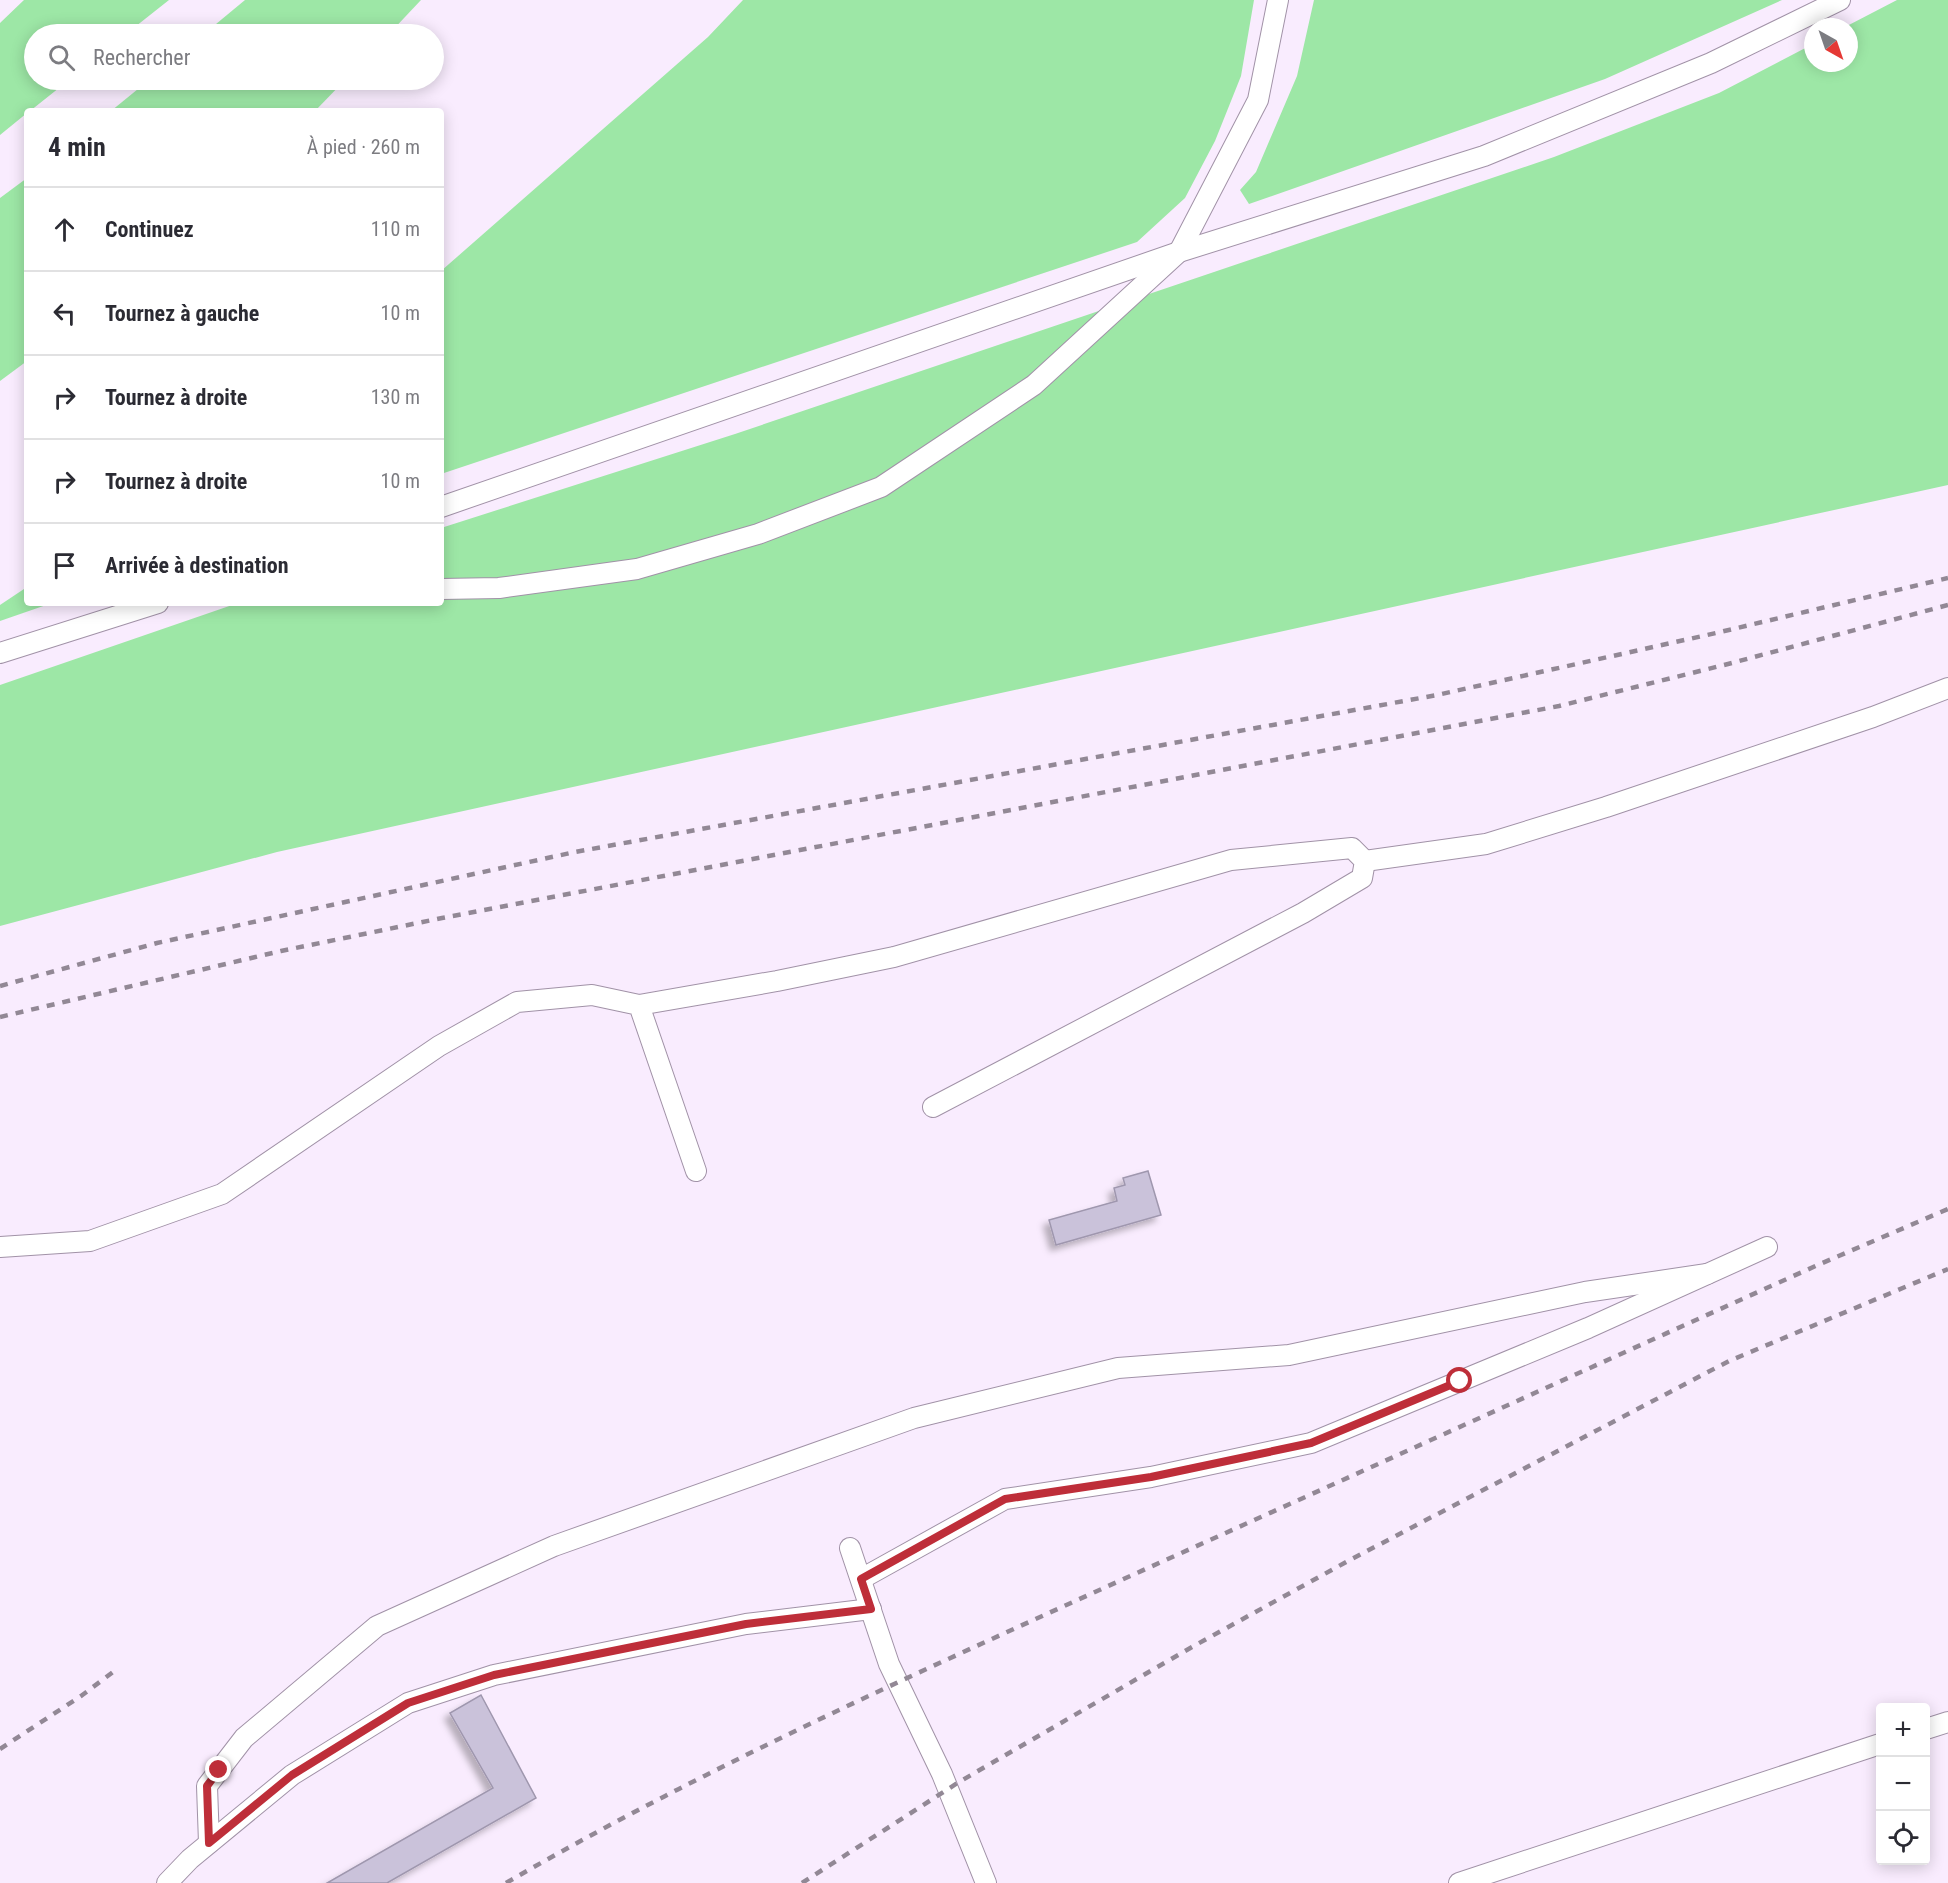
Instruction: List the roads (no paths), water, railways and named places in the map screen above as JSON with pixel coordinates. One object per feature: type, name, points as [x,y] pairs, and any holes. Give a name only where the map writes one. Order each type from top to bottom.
[{"type":"lane","points":[[444,589],[499,588],[637,569],[758,534],[881,487],[1034,385],[1179,252],[1258,100],[1278,0]]},
{"type":"lane","points":[[444,506],[1179,252],[1484,156],[1711,63],[1840,0]]},
{"type":"lane","points":[[0,653],[149,606]]},
{"type":"lane","points":[[1365,861],[1486,844],[1606,807],[1874,717],[1948,688]]},
{"type":"lane","points":[[0,1246],[90,1241],[222,1194],[439,1046],[517,1002],[592,995],[639,1005],[777,981],[894,957],[1231,860],[1352,848],[1365,861]]},
{"type":"lane","points":[[933,1107],[1337,893],[1362,878],[1365,861]]},
{"type":"lane","points":[[639,1005],[696,1171]]},
{"type":"lane","points":[[861,1579],[1005,1499],[1151,1477],[1311,1443],[1588,1328],[1767,1247]]},
{"type":"lane","points":[[209,1843],[207,1786],[244,1738],[377,1626],[554,1546],[914,1418],[1118,1368],[1289,1355],[1585,1292],[1707,1274]]},
{"type":"lane","points":[[850,1548],[889,1664],[942,1774],[986,1883]]},
{"type":"lane","points":[[167,1883],[190,1859],[292,1775],[408,1703],[494,1675],[746,1624],[871,1609]]},
{"type":"lane","points":[[1930,1728],[1948,1722]]},
{"type":"lane","points":[[1459,1883],[1876,1746]]},
{"type":"railway","points":[[0,986],[157,943],[575,852],[1437,695],[1716,633],[1948,578]]},
{"type":"railway","points":[[0,1017],[281,951],[442,918],[1559,706],[1728,664],[1948,605]]},
{"type":"railway","points":[[506,1883],[658,1800],[891,1685],[1820,1264],[1948,1209]]},
{"type":"railway","points":[[802,1883],[959,1782],[1192,1647],[1348,1561],[1729,1361],[1948,1269]]},
{"type":"railway","points":[[0,1749],[81,1696],[117,1669]]}]
